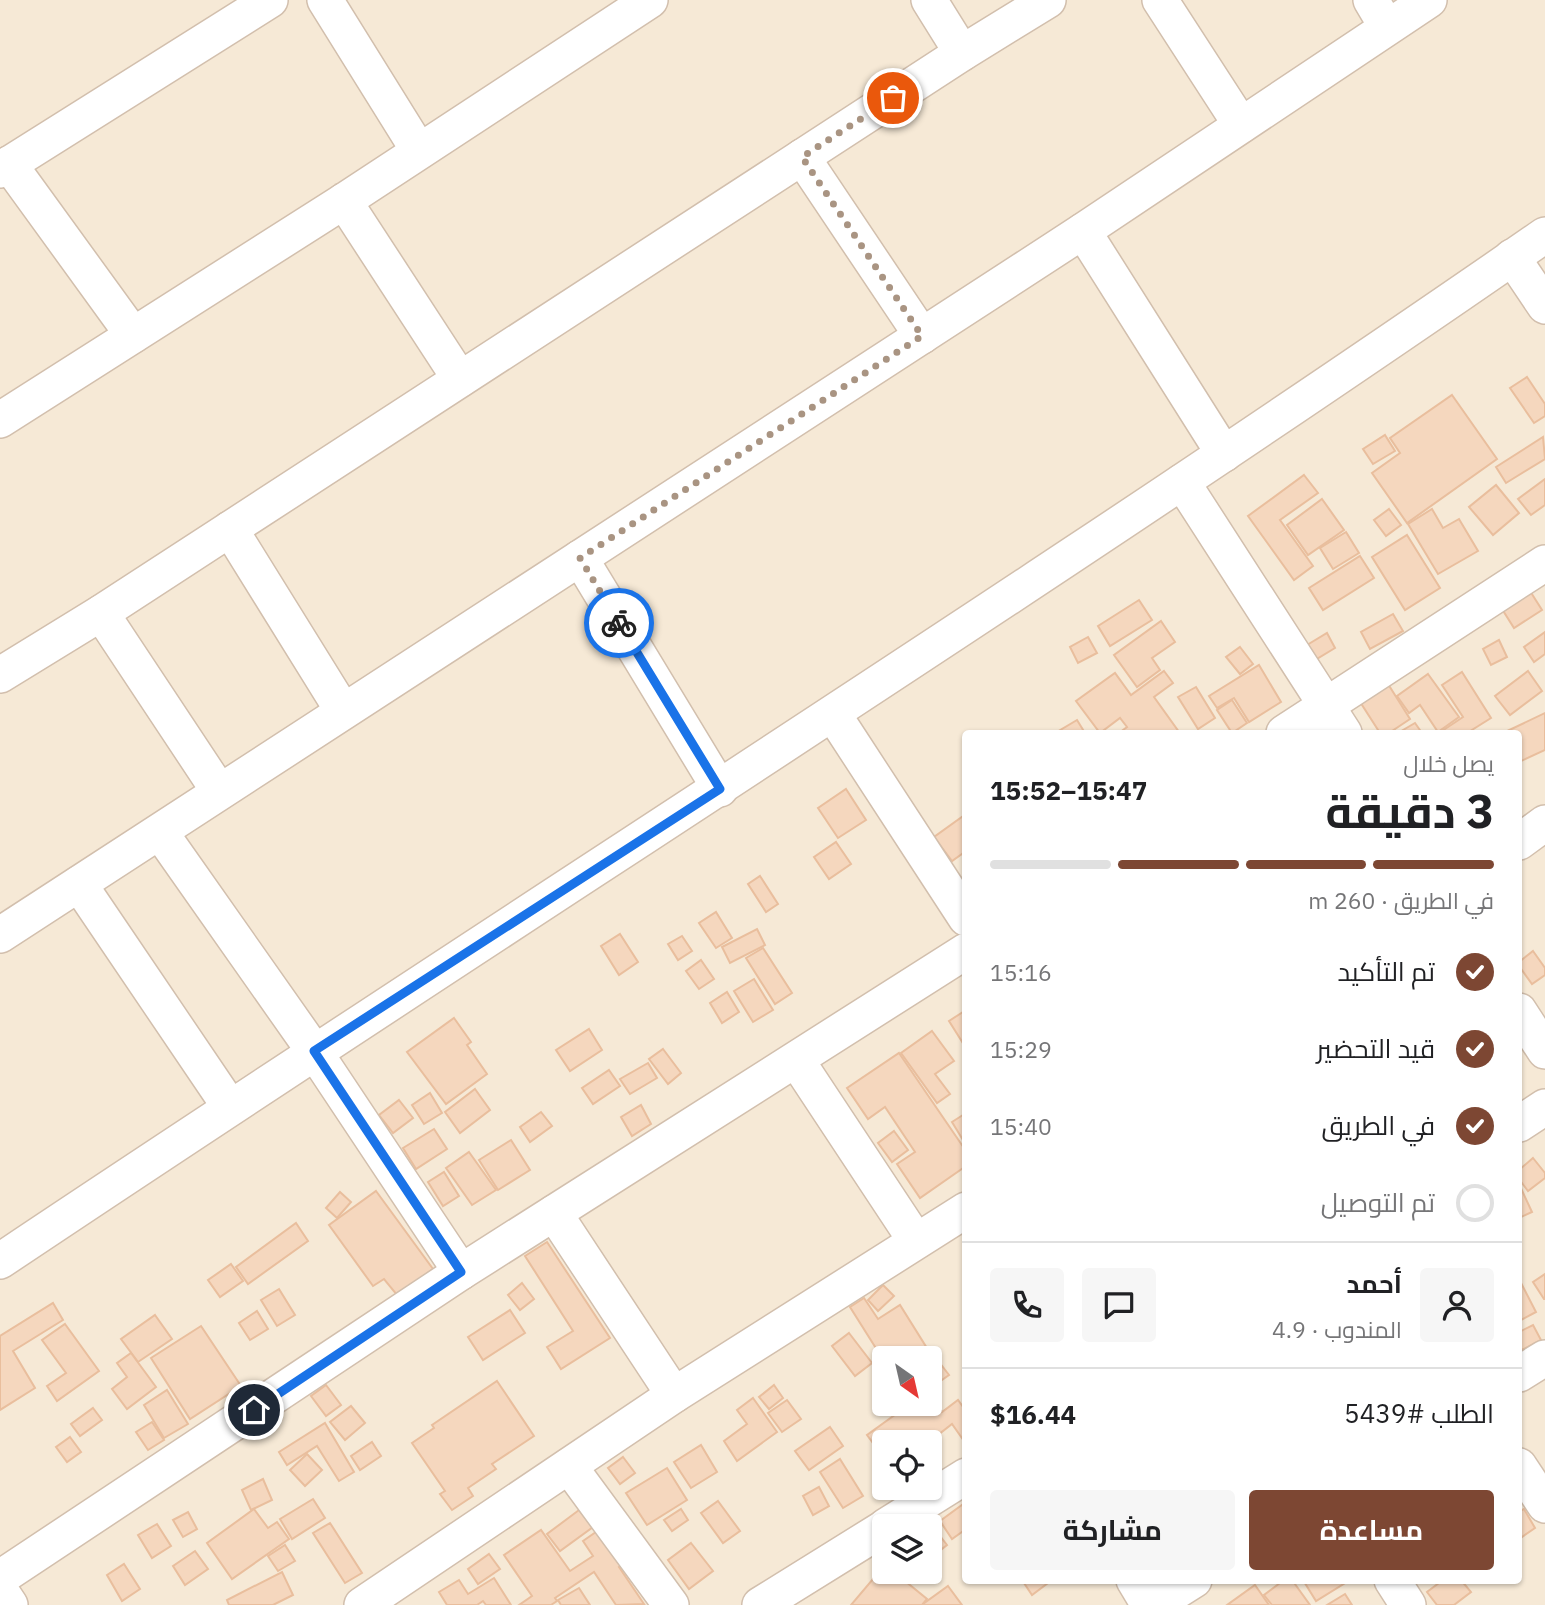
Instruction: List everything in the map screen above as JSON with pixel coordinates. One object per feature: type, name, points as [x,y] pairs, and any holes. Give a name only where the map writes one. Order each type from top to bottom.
[{"type":"street","points":[[133,335],[4,167],[222,13],[270,0]]},
{"type":"street","points":[[326,0],[419,150]]},
{"type":"street","points":[[0,420],[344,201],[650,0]]},
{"type":"street","points":[[929,0],[962,53]]},
{"type":"street","points":[[0,676],[1048,0]]},
{"type":"street","points":[[1160,0],[1241,125]]},
{"type":"street","points":[[0,934],[1083,231],[1241,125],[1379,14],[1429,0]]},
{"type":"street","points":[[802,157],[922,336]]},
{"type":"street","points":[[344,201],[460,379]]},
{"type":"street","points":[[1083,231],[1224,454]]},
{"type":"street","points":[[0,1261],[314,1051],[834,714],[1224,454],[1545,235]]},
{"type":"street","points":[[1512,257],[1545,306]]},
{"type":"street","points":[[1182,482],[1342,730]]},
{"type":"street","points":[[230,528],[343,711]]},
{"type":"street","points":[[580,558],[720,789]]},
{"type":"street","points":[[1287,730],[1545,563]]},
{"type":"street","points":[[101,613],[219,791]]},
{"type":"street","points":[[834,714],[962,912]]},
{"type":"street","points":[[1522,840],[1545,823]]},
{"type":"street","points":[[160,832],[314,1051],[461,1272]]},
{"type":"street","points":[[79,884],[230,1107]]},
{"type":"street","points":[[0,1578],[461,1272],[962,954]]},
{"type":"street","points":[[1522,1016],[1545,1051]]},
{"type":"street","points":[[797,1060],[916,1241]]},
{"type":"street","points":[[1522,1122],[1545,1107]]},
{"type":"street","points":[[362,1605],[674,1395],[962,1212]]},
{"type":"street","points":[[554,1213],[674,1395]]},
{"type":"street","points":[[1522,1372],[1545,1358]]},
{"type":"street","points":[[569,1466],[671,1605]]},
{"type":"street","points":[[1522,1470],[1545,1505]]},
{"type":"street","points":[[906,1514],[962,1479]]},
{"type":"street","points":[[760,1605],[800,1595],[872,1537]]},
{"type":"street","points":[[1136,1584],[1149,1605]]},
{"type":"street","points":[[1154,1605],[1188,1584]]},
{"type":"street","points":[[1395,1584],[1408,1605]]},
{"type":"street","points":[[0,1590],[10,1605]]},
{"type":"shaded area","points":[[0,0],[1545,0],[1545,1605],[0,1605]]},
{"type":"building","points":[[1527,377],[1545,404],[1545,416],[1534,423],[1510,388]]},
{"type":"building","points":[[1452,395],[1497,459],[1407,523],[1372,473],[1400,453],[1390,438]]},
{"type":"building","points":[[1385,435],[1395,451],[1373,464],[1363,449]]},
{"type":"building","points":[[1543,437],[1545,459],[1506,483],[1496,467]]},
{"type":"building","points":[[1304,475],[1318,493],[1280,520],[1313,566],[1294,580],[1248,516]]},
{"type":"building","points":[[1545,479],[1545,505],[1531,515],[1518,499]]},
{"type":"building","points":[[1496,485],[1519,513],[1493,535],[1469,507]]},
{"type":"building","points":[[1322,499],[1344,530],[1308,555],[1287,525]]},
{"type":"building","points":[[1389,509],[1401,525],[1386,536],[1374,520]]},
{"type":"building","points":[[1432,509],[1443,528],[1459,519],[1478,551],[1438,574],[1408,524]]},
{"type":"building","points":[[1346,532],[1359,553],[1333,569],[1320,548]]},
{"type":"building","points":[[1407,535],[1440,588],[1405,610],[1372,557]]},
{"type":"building","points":[[1360,556],[1374,578],[1323,610],[1309,588]]},
{"type":"building","points":[[1530,591],[1542,610],[1514,628],[1502,609]]},
{"type":"building","points":[[1139,600],[1152,620],[1110,646],[1098,626]]},
{"type":"building","points":[[1393,614],[1403,631],[1370,649],[1361,632]]},
{"type":"building","points":[[1161,621],[1175,642],[1152,658],[1160,670],[1137,687],[1114,655]]},
{"type":"building","points":[[1545,632],[1545,654],[1534,662],[1524,647]]},
{"type":"building","points":[[1327,633],[1335,648],[1315,660],[1307,645]]},
{"type":"building","points":[[1088,637],[1097,653],[1078,663],[1070,647]]},
{"type":"building","points":[[1499,640],[1507,657],[1491,665],[1483,649]]},
{"type":"building","points":[[1240,647],[1253,664],[1240,674],[1226,657]]},
{"type":"building","points":[[1259,665],[1281,702],[1249,722],[1234,698],[1217,708],[1209,696]]},
{"type":"building","points":[[1164,671],[1173,683],[1154,697],[1178,730],[1123,730],[1127,727],[1120,718],[1104,730],[1098,730],[1076,701],[1115,673],[1131,695]]},
{"type":"building","points":[[1528,671],[1542,691],[1510,715],[1495,696]]},
{"type":"building","points":[[1462,672],[1491,718],[1472,730],[1444,730],[1463,717],[1442,685]]},
{"type":"building","points":[[1428,674],[1459,717],[1437,730],[1420,705],[1409,713],[1397,696]]},
{"type":"building","points":[[1383,676],[1410,719],[1394,730],[1378,730],[1355,694]]},
{"type":"building","points":[[1196,687],[1215,718],[1198,729],[1178,697]]},
{"type":"building","points":[[1232,700],[1247,723],[1236,730],[1230,730],[1217,710]]},
{"type":"building","points":[[1545,713],[1545,750],[1522,761],[1522,730],[1509,730]]},
{"type":"building","points":[[1077,720],[1083,730],[1060,730]]},
{"type":"building","points":[[1415,723],[1420,730],[1403,730]]},
{"type":"building","points":[[846,789],[866,820],[838,838],[818,808]]},
{"type":"building","points":[[962,817],[962,854],[952,861],[934,837]]},
{"type":"building","points":[[836,842],[851,864],[829,879],[814,857]]},
{"type":"building","points":[[760,876],[778,904],[766,912],[748,884]]},
{"type":"building","points":[[716,912],[732,938],[716,948],[699,923]]},
{"type":"building","points":[[757,929],[765,945],[730,963],[722,947]]},
{"type":"building","points":[[620,934],[638,962],[619,975],[601,946]]},
{"type":"building","points":[[682,936],[692,951],[678,960],[668,944]]},
{"type":"building","points":[[763,948],[792,993],[775,1004],[746,958]]},
{"type":"building","points":[[1533,951],[1545,968],[1545,975],[1532,984],[1522,970],[1522,960]]},
{"type":"building","points":[[701,960],[714,979],[699,989],[686,971]]},
{"type":"building","points":[[754,979],[773,1010],[753,1022],[734,991]]},
{"type":"building","points":[[727,992],[739,1012],[722,1023],[710,1003]]},
{"type":"building","points":[[962,1013],[962,1042],[949,1021]]},
{"type":"building","points":[[454,1018],[471,1042],[467,1045],[487,1074],[446,1104],[407,1052]]},
{"type":"building","points":[[589,1029],[602,1050],[570,1071],[556,1050]]},
{"type":"building","points":[[932,1031],[954,1061],[935,1074],[950,1094],[937,1103],[901,1053]]},
{"type":"building","points":[[663,1049],[681,1073],[668,1084],[649,1059]]},
{"type":"building","points":[[899,1053],[962,1145],[962,1169],[920,1198],[897,1164],[915,1152],[885,1107],[868,1119],[847,1088]]},
{"type":"building","points":[[648,1063],[657,1078],[630,1094],[620,1079]]},
{"type":"building","points":[[609,1070],[620,1086],[593,1104],[582,1088]]},
{"type":"building","points":[[475,1089],[490,1110],[460,1133],[445,1112]]},
{"type":"building","points":[[430,1093],[442,1113],[424,1124],[412,1105]]},
{"type":"building","points":[[399,1100],[413,1118],[393,1133],[379,1115]]},
{"type":"building","points":[[641,1105],[651,1124],[632,1136],[621,1117]]},
{"type":"building","points":[[541,1112],[552,1126],[530,1142],[520,1127]]},
{"type":"building","points":[[962,1116],[962,1138],[952,1122]]},
{"type":"building","points":[[434,1129],[447,1149],[416,1169],[403,1148]]},
{"type":"building","points":[[894,1131],[908,1150],[892,1162],[878,1143]]},
{"type":"building","points":[[511,1140],[530,1170],[498,1190],[479,1160]]},
{"type":"building","points":[[469,1152],[496,1190],[472,1205],[446,1168]]},
{"type":"building","points":[[1533,1158],[1545,1173],[1545,1178],[1528,1191],[1522,1183],[1522,1167]]},
{"type":"building","points":[[444,1172],[459,1196],[443,1206],[428,1182]]},
{"type":"building","points":[[1522,1190],[1532,1212],[1522,1217]]},
{"type":"building","points":[[376,1191],[433,1269],[397,1295],[384,1279],[373,1286],[329,1225]]},
{"type":"building","points":[[340,1192],[351,1202],[337,1218],[326,1208]]},
{"type":"building","points":[[296,1223],[308,1241],[248,1284],[236,1267]]},
{"type":"building","points":[[547,1242],[610,1338],[561,1369],[547,1347],[573,1331],[525,1256]]},
{"type":"building","points":[[231,1264],[243,1281],[220,1297],[208,1280]]},
{"type":"building","points":[[1545,1274],[1545,1299],[1544,1299],[1533,1282]]},
{"type":"building","points":[[522,1283],[534,1299],[520,1310],[508,1295]]},
{"type":"building","points":[[883,1285],[894,1296],[878,1311],[868,1300]]},
{"type":"building","points":[[1522,1285],[1536,1312],[1522,1319]]},
{"type":"building","points":[[279,1289],[295,1315],[277,1326],[261,1300]]},
{"type":"building","points":[[864,1298],[878,1319],[900,1305],[926,1346],[875,1346],[850,1307]]},
{"type":"building","points":[[53,1303],[63,1320],[13,1351],[35,1388],[0,1410],[0,1336]]},
{"type":"building","points":[[510,1310],[525,1333],[483,1360],[468,1337]]},
{"type":"building","points":[[257,1311],[268,1329],[250,1340],[239,1323]]},
{"type":"building","points":[[155,1315],[172,1339],[138,1362],[121,1339]]},
{"type":"building","points":[[65,1324],[99,1371],[57,1401],[47,1386],[66,1373],[42,1340]]},
{"type":"building","points":[[1533,1325],[1541,1340],[1522,1350],[1522,1330]]},
{"type":"building","points":[[201,1326],[241,1386],[190,1419],[151,1358]]},
{"type":"building","points":[[849,1333],[872,1363],[855,1376],[832,1346]]},
{"type":"building","points":[[131,1353],[156,1387],[127,1409],[112,1389],[127,1377],[117,1363]]},
{"type":"building","points":[[942,1366],[949,1375],[942,1380]]},
{"type":"building","points":[[497,1381],[534,1436],[492,1464],[496,1469],[468,1488],[473,1496],[452,1510],[440,1494],[445,1491],[412,1443],[434,1428],[432,1425]]},
{"type":"building","points":[[326,1385],[341,1405],[326,1416],[311,1396]]},
{"type":"building","points":[[774,1385],[783,1398],[769,1409],[759,1397]]},
{"type":"building","points":[[167,1390],[188,1424],[164,1438],[144,1405]]},
{"type":"building","points":[[753,1398],[777,1432],[737,1461],[724,1441],[747,1424],[737,1410]]},
{"type":"building","points":[[787,1400],[801,1419],[782,1432],[768,1413]]},
{"type":"building","points":[[958,1400],[962,1406],[962,1438],[952,1424],[942,1432],[874,1430],[893,1416],[942,1416],[942,1412]]},
{"type":"building","points":[[351,1406],[365,1423],[345,1440],[330,1422]]},
{"type":"building","points":[[93,1408],[102,1420],[80,1436],[71,1424]]},
{"type":"building","points":[[152,1422],[164,1440],[148,1450],[136,1432]]},
{"type":"building","points":[[325,1423],[354,1472],[339,1481],[317,1446],[287,1465],[279,1452]]},
{"type":"building","points":[[830,1427],[843,1446],[809,1470],[795,1451]]},
{"type":"building","points":[[70,1437],[81,1452],[67,1462],[56,1447]]},
{"type":"building","points":[[372,1442],[381,1456],[360,1470],[351,1456]]},
{"type":"building","points":[[701,1445],[717,1472],[691,1488],[674,1462]]},
{"type":"building","points":[[307,1454],[322,1470],[305,1486],[290,1470]]},
{"type":"building","points":[[623,1457],[635,1473],[620,1484],[608,1468]]},
{"type":"building","points":[[840,1459],[863,1496],[843,1508],[820,1472]]},
{"type":"building","points":[[667,1468],[687,1500],[647,1525],[626,1493]]},
{"type":"building","points":[[263,1479],[272,1500],[251,1510],[242,1490]]},
{"type":"building","points":[[819,1487],[829,1506],[813,1515],[803,1496]]},
{"type":"building","points":[[313,1499],[325,1518],[292,1539],[280,1519]]},
{"type":"building","points":[[718,1501],[740,1531],[723,1543],[701,1513]]},
{"type":"building","points":[[962,1505],[962,1532],[952,1539],[942,1520]]},
{"type":"building","points":[[254,1509],[268,1528],[277,1522],[289,1539],[232,1579],[207,1543]]},
{"type":"building","points":[[681,1509],[688,1520],[672,1531],[664,1520]]},
{"type":"building","points":[[1524,1509],[1535,1528],[1522,1537]]},
{"type":"building","points":[[579,1510],[593,1527],[560,1551],[547,1534]]},
{"type":"building","points":[[188,1512],[197,1529],[183,1537],[173,1520]]},
{"type":"building","points":[[330,1523],[362,1573],[345,1583],[313,1533]]},
{"type":"building","points":[[157,1524],[171,1546],[152,1558],[138,1535]]},
{"type":"building","points":[[606,1525],[630,1560],[619,1567],[644,1604],[616,1605],[594,1572],[555,1598],[557,1601],[551,1605],[519,1605],[532,1596],[504,1555],[541,1530],[570,1571],[593,1556],[583,1541]]},
{"type":"building","points":[[691,1543],[713,1571],[689,1589],[668,1560]]},
{"type":"building","points":[[285,1545],[295,1561],[278,1571],[268,1556]]},
{"type":"building","points":[[195,1551],[208,1569],[185,1585],[173,1566]]},
{"type":"building","points":[[489,1554],[500,1569],[478,1584],[468,1569]]},
{"type":"building","points":[[124,1564],[140,1589],[122,1601],[107,1575]]},
{"type":"building","points":[[282,1572],[293,1595],[273,1605],[229,1605],[227,1600]]},
{"type":"building","points":[[494,1578],[511,1605],[486,1605],[483,1601],[477,1605],[447,1605],[439,1592],[459,1580],[468,1594]]},
{"type":"building","points":[[872,1580],[872,1584],[909,1584],[927,1599],[922,1605],[851,1605]]},
{"type":"building","points":[[1025,1584],[1047,1584],[1032,1595]]},
{"type":"building","points":[[1279,1584],[1295,1584],[1310,1605],[1272,1605],[1264,1595]]},
{"type":"building","points":[[1305,1584],[1344,1584],[1316,1601]]},
{"type":"building","points":[[1438,1584],[1464,1584],[1471,1592],[1454,1605],[1437,1605],[1427,1592]]},
{"type":"building","points":[[1255,1585],[1269,1605],[1227,1605]]},
{"type":"building","points":[[948,1586],[962,1605],[923,1605],[923,1604]]},
{"type":"building","points":[[579,1588],[590,1605],[561,1605],[558,1600]]},
{"type":"building","points":[[1345,1594],[1352,1605],[1327,1605]]},
{"type":"way so far","points":[[619,623],[580,558],[922,336],[802,157],[893,98]]},
{"type":"route","points":[[254,1410],[461,1272],[314,1051],[720,789],[619,623]]}]
